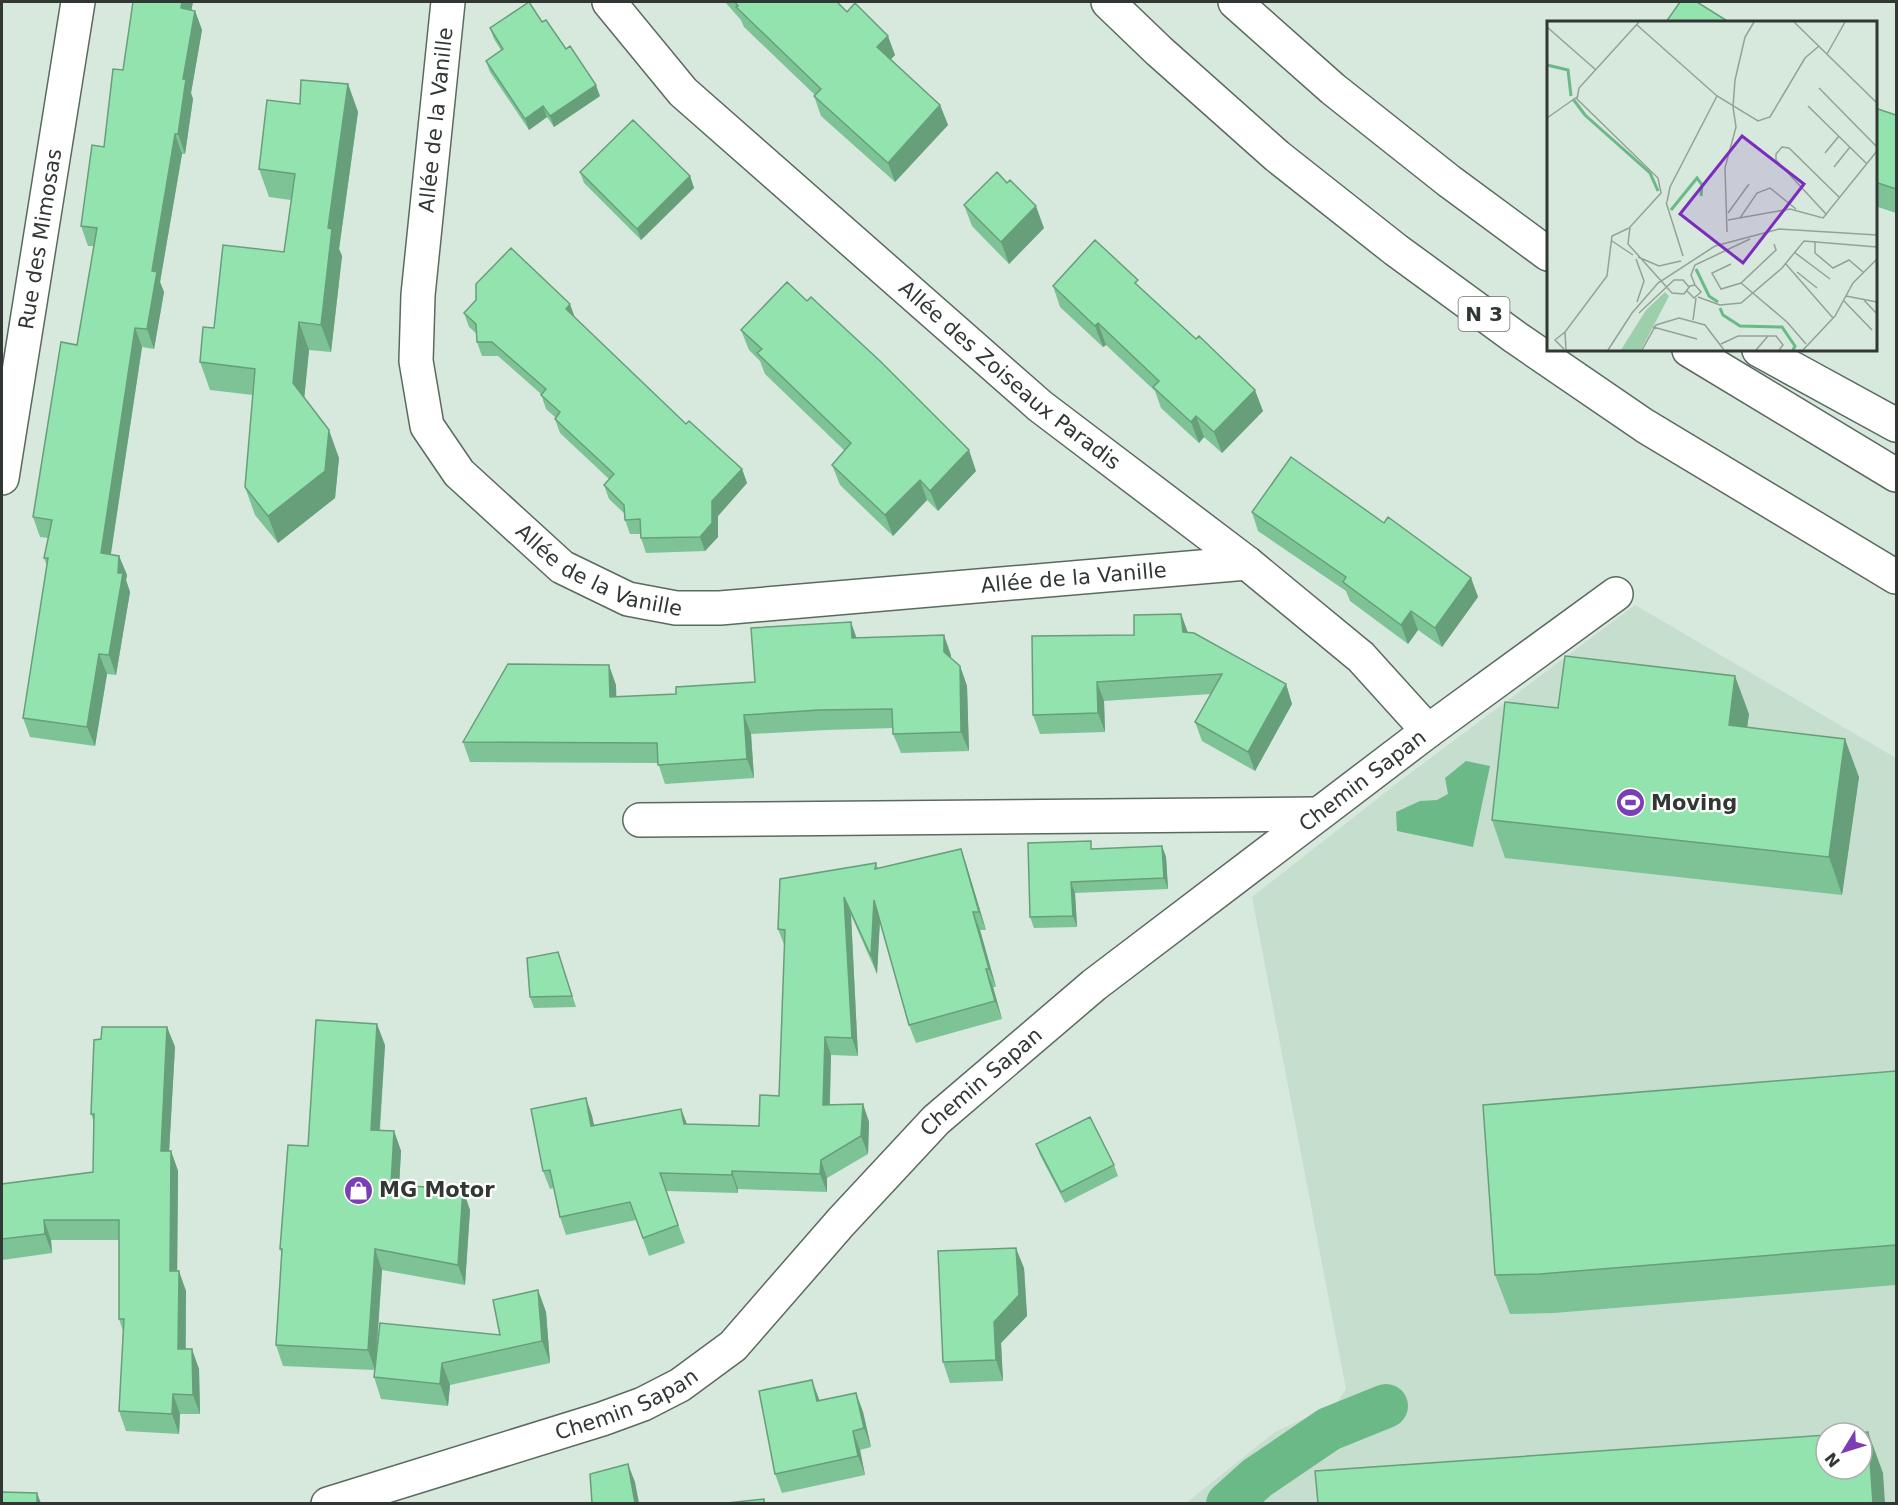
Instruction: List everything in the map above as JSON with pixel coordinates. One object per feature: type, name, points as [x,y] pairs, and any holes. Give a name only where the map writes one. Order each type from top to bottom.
[{"type":"main road","name":"Rue des Mimosas","points":[[2,478],[78,2]]},
{"type":"main road","name":"Allée de la Vanille","points":[[448,2],[418,295],[417,361],[427,426],[459,473],[562,567],[628,599],[676,608],[720,608],[1247,563]]},
{"type":"main road","name":"Allée des Zoiseaux Paradis","points":[[609,2],[683,92],[1040,406],[1247,563],[1361,657],[1428,731]]},
{"type":"main road","name":"N 3","points":[[1108,2],[1159,51],[1277,156],[1396,250],[1515,337],[1645,426],[1896,577]]},
{"type":"main road","points":[[1235,2],[1333,89],[1449,181],[1547,253]]},
{"type":"main road","points":[[1449,181],[1547,234]]},
{"type":"main road","points":[[1691,351],[1896,475]]},
{"type":"main road","points":[[1761,351],[1896,425]]},
{"type":"main road","name":"Chemin Sapan","points":[[328,1503],[602,1419],[642,1404],[680,1385],[733,1346],[841,1222],[936,1120],[1094,985],[1317,814],[1616,594]]},
{"type":"main road","points":[[640,820],[1317,814]]},
{"type":"shaded area","points":[[1635,605],[1896,758],[1896,1503],[1185,1504],[1275,1432],[1336,1404],[1346,1389],[1252,897],[1400,781]]},
{"type":"shaded area","points":[[1466,761],[1490,766],[1473,847],[1397,831],[1396,812],[1420,801],[1437,800],[1448,794],[1445,778]]},
{"type":"building","points":[[133,2],[182,2],[181,8],[195,11],[183,79],[186,79],[178,134],[175,134],[152,271],[157,272],[147,329],[135,328],[101,553],[119,556],[118,573],[123,573],[109,655],[99,654],[87,727],[23,718],[48,558],[44,558],[52,520],[33,517],[61,342],[77,345],[97,228],[81,226],[92,145],[104,147],[113,69],[123,70]]},
{"type":"building","points":[[529,2],[542,22],[546,20],[566,49],[570,46],[596,85],[550,116],[543,106],[525,119],[486,61],[503,49],[490,28]]},
{"type":"building","points":[[735,2],[837,2],[847,12],[855,3],[888,36],[877,47],[940,105],[888,163],[814,96],[821,89],[736,7],[738,6]]},
{"type":"building","points":[[1680,2],[1697,2],[1727,21],[1667,21]]},
{"type":"building","points":[[301,80],[348,84],[328,228],[332,229],[321,325],[299,322],[293,383],[329,430],[325,471],[268,516],[245,487],[255,369],[200,362],[203,327],[214,328],[223,245],[284,252],[295,174],[259,169],[267,100],[300,104]]},
{"type":"building","points":[[1877,109],[1896,115],[1896,189],[1877,183]]},
{"type":"building","points":[[633,120],[690,176],[637,229],[580,172]]},
{"type":"building","points":[[997,172],[1007,183],[1010,180],[1036,206],[1001,242],[964,205]]},
{"type":"building","points":[[1095,240],[1138,280],[1135,283],[1196,339],[1199,336],[1255,390],[1214,432],[1196,416],[1191,422],[1153,387],[1159,381],[1098,323],[1095,326],[1053,286]]},
{"type":"building","points":[[511,248],[570,304],[566,309],[686,424],[689,421],[742,469],[712,501],[712,523],[700,537],[641,538],[640,519],[625,520],[624,505],[604,485],[614,474],[555,419],[560,412],[541,395],[546,389],[492,342],[477,342],[476,324],[464,313],[476,300],[476,284]]},
{"type":"building","points":[[787,282],[807,301],[811,297],[880,361],[969,450],[930,491],[920,480],[885,515],[832,465],[851,443],[757,353],[762,349],[741,330]]},
{"type":"building","points":[[1291,457],[1384,523],[1388,517],[1471,578],[1435,628],[1411,611],[1401,625],[1343,582],[1346,577],[1252,512]]},
{"type":"building","points":[[1181,614],[1183,632],[1194,633],[1286,684],[1248,752],[1195,722],[1222,674],[1097,682],[1098,713],[1033,715],[1032,636],[1134,635],[1134,615]]},
{"type":"building","points":[[851,622],[852,638],[944,635],[944,652],[960,666],[961,732],[893,734],[892,709],[819,710],[744,715],[747,759],[658,765],[657,743],[463,742],[508,664],[609,665],[610,697],[676,694],[676,687],[755,682],[751,628]]},
{"type":"building","points":[[1565,656],[1735,676],[1729,725],[1845,739],[1829,857],[1492,820],[1505,702],[1558,708]]},
{"type":"building","points":[[1091,841],[1091,849],[1162,846],[1164,878],[1071,882],[1073,916],[1030,917],[1028,843]]},
{"type":"building","points":[[961,849],[979,912],[973,912],[989,969],[986,969],[995,1001],[909,1025],[874,900],[871,956],[844,897],[852,1038],[825,1037],[823,1105],[863,1104],[861,1136],[821,1160],[820,1174],[732,1171],[732,1175],[660,1173],[678,1225],[643,1238],[630,1202],[560,1217],[550,1170],[543,1171],[531,1109],[586,1098],[591,1126],[681,1109],[684,1124],[759,1126],[760,1095],[779,1096],[785,930],[778,929],[780,879],[876,863],[875,869]]},
{"type":"building","points":[[558,952],[572,996],[530,997],[527,958]]},
{"type":"building","points":[[316,1020],[377,1024],[371,1130],[394,1131],[391,1185],[463,1189],[458,1265],[375,1249],[368,1350],[276,1345],[288,1145],[308,1146]]},
{"type":"building","points":[[102,1027],[167,1027],[161,1151],[171,1151],[170,1271],[179,1271],[178,1349],[192,1349],[193,1395],[173,1394],[172,1414],[119,1411],[124,1319],[119,1319],[119,1220],[44,1220],[45,1234],[2,1239],[2,1184],[93,1172],[94,1114],[91,1114],[94,1040],[101,1039]]},
{"type":"building","points":[[1896,1071],[1896,1245],[1540,1274],[1495,1275],[1483,1105]]},
{"type":"building","points":[[1090,1117],[1114,1165],[1061,1192],[1036,1144]]},
{"type":"building","points":[[1016,1248],[1019,1295],[994,1322],[996,1360],[943,1362],[938,1251]]},
{"type":"building","points":[[538,1290],[542,1341],[442,1363],[440,1384],[374,1377],[380,1323],[500,1335],[493,1300]]},
{"type":"building","points":[[812,1380],[817,1401],[856,1393],[864,1428],[853,1431],[858,1456],[775,1474],[759,1391]]},
{"type":"building","points":[[1814,1436],[1814,1481],[1871,1481],[1873,1503],[1318,1503],[1315,1471]]},
{"type":"building","points":[[628,1464],[635,1503],[592,1503],[590,1474]]},
{"type":"building","points":[[2,1492],[37,1493],[37,1503],[2,1503]]},
{"type":"building","points":[[764,1499],[764,1503],[727,1503]]},
{"type":"waterway","points":[[1228,1504],[1257,1478],[1329,1429],[1386,1406]]},
{"type":"place","name":"Moving","points":[[1630,803]]},
{"type":"place","name":"MG Motor","points":[[358,1190]]}]
